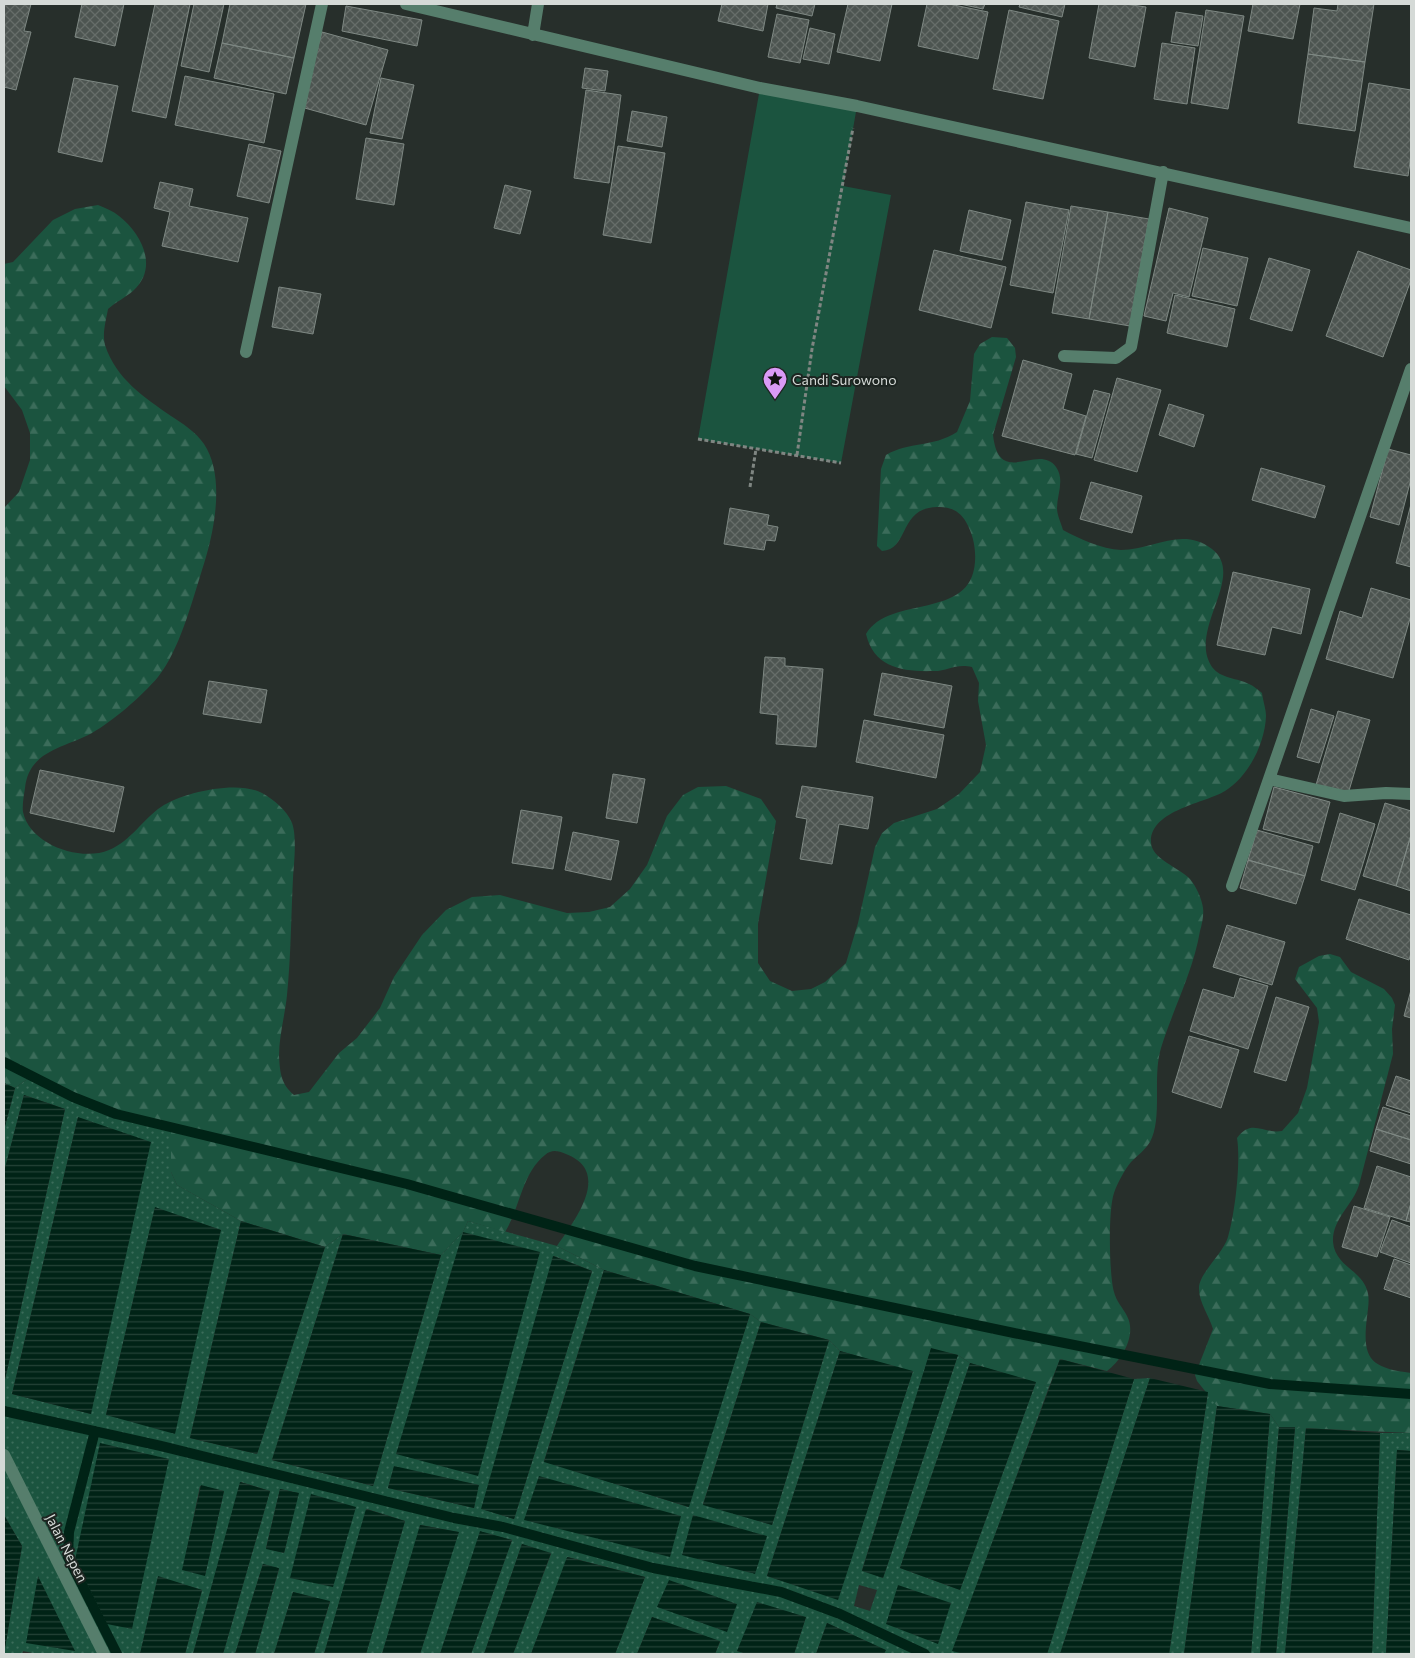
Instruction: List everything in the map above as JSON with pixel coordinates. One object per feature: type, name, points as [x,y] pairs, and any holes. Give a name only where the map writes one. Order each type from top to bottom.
[{"type":"street","points":[[246,352],[322,4]]},
{"type":"street","points":[[406,4],[760,88],[857,106],[1411,228]]},
{"type":"street","points":[[533,35],[538,4]]},
{"type":"street","points":[[1064,356],[1116,358],[1131,347],[1163,172]]},
{"type":"street","points":[[1232,886],[1411,370]]},
{"type":"street","points":[[1269,779],[1344,796],[1386,793],[1411,794]]},
{"type":"street","name":"Jalan Nepen","points":[[4,1454],[104,1654]]},
{"type":"path","points":[[797,455],[812,349],[857,106]]},
{"type":"path","points":[[698,439],[841,463]]},
{"type":"path","points":[[750,488],[756,449]]},
{"type":"green space","points":[[760,88],[857,106],[843,186],[891,195],[841,463],[698,439]]},
{"type":"green space","points":[[98,205],[119,216],[135,232],[144,252],[146,262],[141,282],[133,291],[108,309],[104,332],[105,345],[116,368],[132,386],[151,402],[189,428],[204,444],[211,457],[215,473],[216,506],[214,523],[189,611],[179,640],[166,666],[144,692],[109,722],[92,733],[50,752],[33,765],[25,788],[23,812],[35,834],[46,842],[71,852],[85,854],[98,853],[117,846],[161,807],[183,797],[211,789],[252,789],[266,795],[283,809],[290,818],[294,829],[295,850],[288,980],[279,1056],[282,1078],[286,1087],[294,1095],[309,1092],[339,1053],[357,1038],[380,1008],[394,977],[422,935],[446,910],[472,897],[500,895],[567,913],[589,912],[610,907],[630,889],[647,865],[667,816],[683,795],[698,787],[726,786],[761,799],[776,821],[758,924],[758,963],[770,981],[792,991],[811,989],[825,982],[846,963],[858,923],[875,847],[882,833],[894,823],[937,809],[959,794],[980,772],[986,745],[978,701],[979,683],[972,667],[961,666],[944,670],[923,671],[891,666],[876,654],[866,634],[877,622],[893,614],[945,600],[960,593],[970,580],[975,562],[972,536],[964,518],[950,508],[937,507],[925,509],[916,514],[910,521],[897,543],[891,549],[882,551],[877,546],[881,469],[886,455],[904,448],[939,440],[957,432],[970,401],[974,354],[980,344],[992,337],[1007,338],[1015,348],[1016,357],[993,435],[997,451],[1003,459],[1011,462],[1039,459],[1048,461],[1056,467],[1060,477],[1057,511],[1063,530],[1091,543],[1113,549],[1133,549],[1178,539],[1190,539],[1201,542],[1212,549],[1221,560],[1223,574],[1221,588],[1206,637],[1206,652],[1212,667],[1220,674],[1245,682],[1262,693],[1266,713],[1265,726],[1263,737],[1254,758],[1234,785],[1225,791],[1169,815],[1159,822],[1153,831],[1152,848],[1161,858],[1190,879],[1201,901],[1203,917],[1193,961],[1158,1060],[1157,1109],[1154,1132],[1148,1145],[1131,1162],[1124,1173],[1115,1189],[1112,1201],[1110,1242],[1112,1283],[1116,1298],[1130,1323],[1129,1339],[1123,1354],[1113,1366],[1107,1371],[1060,1359],[1049,1387],[970,1363],[958,1355],[931,1349],[923,1375],[840,1351],[829,1340],[761,1322],[750,1314],[604,1270],[557,1246],[580,1211],[586,1197],[588,1184],[587,1172],[580,1162],[558,1151],[545,1155],[531,1171],[505,1232],[468,1221],[463,1232],[441,1255],[343,1234],[325,1247],[241,1221],[177,1185],[171,1172],[171,1128],[116,1114],[30,1077],[15,1088],[4,1083],[4,508],[19,492],[30,460],[30,433],[22,410],[4,386],[4,264],[13,262],[53,220],[75,209]]},
{"type":"green space","points":[[1330,954],[1340,957],[1351,972],[1384,989],[1395,1005],[1392,1029],[1393,1054],[1359,1185],[1339,1219],[1333,1242],[1338,1257],[1364,1283],[1368,1293],[1366,1342],[1371,1358],[1377,1364],[1386,1368],[1411,1373],[1411,1433],[1279,1427],[1270,1414],[1217,1406],[1197,1381],[1195,1375],[1213,1329],[1201,1299],[1200,1283],[1206,1270],[1225,1244],[1231,1227],[1238,1173],[1237,1138],[1242,1132],[1253,1128],[1282,1131],[1298,1113],[1307,1088],[1319,1022],[1317,1008],[1295,979],[1299,967],[1319,956]]},
{"type":"green space","points":[[30,1077],[116,1114],[171,1128],[171,1172],[177,1185],[241,1221],[190,1438],[257,1454],[325,1247],[343,1234],[272,1460],[373,1486],[441,1255],[463,1232],[468,1221],[557,1246],[604,1270],[544,1461],[688,1507],[750,1314],[761,1322],[703,1504],[772,1525],[829,1340],[840,1351],[767,1576],[838,1599],[913,1371],[923,1375],[862,1570],[883,1578],[958,1355],[970,1363],[900,1568],[960,1590],[1036,1382],[1049,1387],[953,1650],[964,1654],[884,1654],[885,1650],[827,1623],[816,1654],[794,1654],[806,1617],[737,1651],[747,1654],[715,1654],[720,1642],[652,1617],[637,1654],[615,1654],[645,1577],[568,1557],[531,1654],[513,1654],[551,1554],[522,1544],[484,1654],[471,1654],[512,1540],[481,1532],[440,1654],[420,1654],[458,1532],[421,1525],[382,1654],[366,1654],[405,1521],[367,1509],[324,1654],[314,1654],[330,1602],[293,1592],[274,1654],[255,1654],[279,1569],[263,1564],[235,1654],[223,1654],[270,1491],[241,1482],[193,1654],[185,1654],[202,1590],[158,1577],[140,1654],[37,1654],[23,1651],[22,1654],[4,1654],[22,1546],[4,1515],[4,1384],[65,1109],[24,1095],[4,1172],[4,1130],[15,1088]],"holes":[[[78,1117],[91,1414],[12,1394]],[[155,1208],[221,1230],[106,1415]],[[554,1256],[592,1271],[514,1519],[482,1509]],[[394,1467],[478,1485],[474,1508],[388,1488]],[[200,1486],[224,1491],[205,1575],[183,1569]],[[280,1489],[298,1493],[284,1553],[266,1548]],[[859,1585],[877,1590],[870,1611],[854,1606]]]},
{"type":"green space","points":[[1150,1378],[1060,1654],[1047,1654],[1134,1379]]},
{"type":"green space","points":[[1208,1392],[1217,1406],[1184,1654],[1169,1654]]},
{"type":"green space","points":[[1270,1414],[1279,1427],[1260,1654],[1251,1654]]},
{"type":"green space","points":[[1295,1427],[1306,1428],[1285,1654],[1276,1654]]},
{"type":"green space","points":[[1380,1433],[1411,1433],[1411,1451],[1397,1450],[1386,1654],[1372,1654]]},
{"type":"shaded area","points":[[4,1083],[15,1088],[4,1130]]},
{"type":"shaded area","points":[[24,1095],[65,1109],[4,1384],[4,1172]]},
{"type":"shaded area","points":[[78,1117],[151,1142],[91,1414],[12,1394]]},
{"type":"shaded area","points":[[155,1207],[221,1230],[175,1434],[106,1415]]},
{"type":"shaded area","points":[[241,1221],[325,1247],[257,1454],[190,1438]]},
{"type":"shaded area","points":[[463,1232],[540,1252],[478,1476],[396,1454]]},
{"type":"shaded area","points":[[343,1234],[441,1255],[373,1486],[272,1460]]},
{"type":"shaded area","points":[[553,1256],[592,1271],[514,1519],[481,1509]]},
{"type":"shaded area","points":[[604,1270],[750,1314],[689,1507],[544,1462]]},
{"type":"shaded area","points":[[761,1322],[829,1340],[772,1525],[703,1505]]},
{"type":"shaded area","points":[[931,1348],[958,1355],[883,1578],[862,1571]]},
{"type":"shaded area","points":[[840,1351],[913,1371],[838,1600],[767,1576]]},
{"type":"shaded area","points":[[1060,1359],[1134,1379],[1047,1654],[964,1654],[952,1651]]},
{"type":"shaded area","points":[[970,1363],[1036,1382],[960,1590],[900,1568]]},
{"type":"shaded area","points":[[1150,1378],[1208,1392],[1169,1654],[1060,1654]]},
{"type":"shaded area","points":[[1217,1406],[1270,1414],[1251,1654],[1184,1654]]},
{"type":"shaded area","points":[[1279,1427],[1295,1427],[1276,1654],[1260,1654]]},
{"type":"shaded area","points":[[1306,1428],[1380,1433],[1372,1654],[1285,1654]]},
{"type":"shaded area","points":[[100,1443],[169,1459],[132,1629],[107,1624],[75,1560]]},
{"type":"shaded area","points":[[1397,1450],[1411,1451],[1411,1654],[1386,1654]]},
{"type":"shaded area","points":[[394,1466],[479,1485],[474,1508],[388,1488]]},
{"type":"shaded area","points":[[539,1476],[681,1516],[670,1557],[524,1520]]},
{"type":"shaded area","points":[[240,1482],[270,1491],[223,1654],[193,1654]]},
{"type":"shaded area","points":[[201,1485],[224,1491],[205,1576],[182,1570]]},
{"type":"shaded area","points":[[280,1489],[299,1493],[284,1553],[266,1549]]},
{"type":"shaded area","points":[[311,1494],[356,1507],[333,1587],[290,1578]]},
{"type":"shaded area","points":[[366,1509],[405,1521],[366,1654],[324,1654]]},
{"type":"shaded area","points":[[4,1515],[22,1546],[4,1654]]},
{"type":"shaded area","points":[[693,1515],[767,1536],[755,1574],[682,1555]]},
{"type":"shaded area","points":[[420,1525],[459,1532],[420,1654],[382,1654]]},
{"type":"shaded area","points":[[480,1531],[512,1540],[471,1654],[440,1654]]},
{"type":"shaded area","points":[[522,1544],[551,1553],[513,1654],[484,1654]]},
{"type":"shaded area","points":[[567,1557],[645,1577],[615,1654],[531,1654]]},
{"type":"shaded area","points":[[263,1564],[279,1568],[255,1654],[235,1654]]},
{"type":"shaded area","points":[[38,1576],[75,1651],[26,1643]]},
{"type":"shaded area","points":[[158,1576],[202,1590],[185,1654],[140,1654]]},
{"type":"shaded area","points":[[669,1580],[737,1604],[727,1632],[657,1607]]},
{"type":"shaded area","points":[[898,1585],[951,1603],[938,1644],[886,1624]]},
{"type":"shaded area","points":[[293,1592],[330,1601],[314,1654],[274,1654]]},
{"type":"shaded area","points":[[757,1602],[806,1617],[794,1654],[747,1654],[737,1651]]},
{"type":"shaded area","points":[[652,1617],[720,1641],[715,1654],[637,1654]]},
{"type":"shaded area","points":[[827,1623],[886,1650],[884,1654],[816,1654]]},
{"type":"building","points":[[4,4],[31,4],[24,31],[31,32],[16,90],[4,87]]},
{"type":"building","points":[[82,4],[124,4],[115,46],[75,37]]},
{"type":"building","points":[[155,4],[190,4],[166,118],[132,111]]},
{"type":"building","points":[[194,4],[224,4],[209,72],[181,66]]},
{"type":"building","points":[[230,4],[306,4],[294,58],[222,43]]},
{"type":"building","points":[[722,4],[768,4],[763,31],[718,21]]},
{"type":"building","points":[[777,4],[815,4],[812,16],[776,8]]},
{"type":"building","points":[[848,4],[892,4],[880,61],[837,52]]},
{"type":"building","points":[[927,4],[949,4],[988,12],[978,59],[918,46]]},
{"type":"building","points":[[960,4],[985,4],[983,9]]},
{"type":"building","points":[[1020,4],[1065,4],[1062,17],[1019,7]]},
{"type":"building","points":[[1099,4],[1125,4],[1146,7],[1135,67],[1089,58]]},
{"type":"building","points":[[1253,4],[1300,4],[1293,39],[1248,31]]},
{"type":"building","points":[[1338,4],[1374,4],[1365,62],[1308,54],[1314,8],[1337,11]]},
{"type":"building","points":[[346,6],[422,20],[417,46],[342,31]]},
{"type":"building","points":[[1009,10],[1059,21],[1043,99],[993,89]]},
{"type":"building","points":[[1206,10],[1244,16],[1228,109],[1191,103]]},
{"type":"building","points":[[1176,12],[1203,16],[1198,46],[1171,42]]},
{"type":"building","points":[[777,14],[809,20],[800,63],[768,57]]},
{"type":"building","points":[[810,28],[835,34],[829,64],[803,59]]},
{"type":"building","points":[[322,32],[388,50],[366,125],[301,107]]},
{"type":"building","points":[[222,43],[294,58],[286,94],[214,78]]},
{"type":"building","points":[[1162,43],[1195,48],[1187,104],[1154,99]]},
{"type":"building","points":[[1308,54],[1365,62],[1355,131],[1298,123]]},
{"type":"building","points":[[585,68],[608,71],[605,91],[582,88]]},
{"type":"building","points":[[185,76],[274,94],[264,143],[175,125]]},
{"type":"building","points":[[74,78],[118,86],[102,162],[58,152]]},
{"type":"building","points":[[381,78],[414,85],[402,139],[370,133]]},
{"type":"building","points":[[1369,83],[1411,90],[1411,155],[1408,176],[1354,167]]},
{"type":"building","points":[[586,90],[621,95],[609,183],[574,178]]},
{"type":"building","points":[[632,111],[667,117],[662,147],[627,141]]},
{"type":"building","points":[[366,138],[404,144],[394,205],[356,199]]},
{"type":"building","points":[[249,144],[281,151],[269,203],[237,196]]},
{"type":"building","points":[[618,146],[665,153],[651,243],[603,235]]},
{"type":"building","points":[[160,182],[193,189],[189,206],[248,218],[238,262],[162,246],[170,212],[154,208]]},
{"type":"building","points":[[505,185],[531,191],[520,234],[494,228]]},
{"type":"building","points":[[1026,202],[1069,210],[1053,293],[1010,285]]},
{"type":"building","points":[[1071,206],[1108,212],[1089,319],[1052,313]]},
{"type":"building","points":[[1169,208],[1208,218],[1189,297],[1173,293],[1166,321],[1144,316]]},
{"type":"building","points":[[969,210],[1011,220],[1002,260],[960,251]]},
{"type":"building","points":[[1108,212],[1149,219],[1130,326],[1089,319]]},
{"type":"building","points":[[1203,248],[1248,258],[1237,306],[1192,296]]},
{"type":"building","points":[[934,250],[1006,267],[991,328],[919,310]]},
{"type":"building","points":[[1358,251],[1411,270],[1411,280],[1383,357],[1326,336]]},
{"type":"building","points":[[1269,258],[1310,270],[1292,331],[1250,319]]},
{"type":"building","points":[[279,287],[321,294],[313,334],[272,327]]},
{"type":"building","points":[[1175,295],[1235,309],[1227,347],[1167,333]]},
{"type":"building","points":[[1023,360],[1072,374],[1063,409],[1086,416],[1075,455],[1002,436]]},
{"type":"building","points":[[1117,378],[1161,390],[1137,472],[1094,460]]},
{"type":"building","points":[[1094,390],[1110,394],[1092,458],[1076,454]]},
{"type":"building","points":[[1169,404],[1204,415],[1194,447],[1159,435]]},
{"type":"building","points":[[1388,449],[1411,455],[1411,479],[1399,525],[1370,517]]},
{"type":"building","points":[[1261,468],[1325,486],[1315,518],[1252,500]]},
{"type":"building","points":[[1091,482],[1142,496],[1132,533],[1080,519]]},
{"type":"building","points":[[1411,504],[1411,567],[1396,563]]},
{"type":"building","points":[[730,508],[769,515],[767,525],[778,527],[775,541],[766,540],[764,550],[724,544]]},
{"type":"building","points":[[1233,572],[1310,589],[1301,634],[1272,627],[1265,655],[1217,645]]},
{"type":"building","points":[[1371,588],[1411,600],[1411,615],[1393,678],[1326,659],[1340,611],[1362,618]]},
{"type":"building","points":[[765,657],[785,658],[785,666],[823,669],[816,747],[776,744],[778,715],[760,713]]},
{"type":"building","points":[[882,673],[952,686],[944,728],[874,715]]},
{"type":"building","points":[[209,681],[267,690],[261,723],[203,714]]},
{"type":"building","points":[[1311,709],[1334,716],[1319,763],[1297,757]]},
{"type":"building","points":[[1338,711],[1370,720],[1348,794],[1316,785]]},
{"type":"building","points":[[864,720],[944,735],[936,778],[856,762]]},
{"type":"building","points":[[40,770],[124,787],[114,832],[30,813]]},
{"type":"building","points":[[613,774],[645,779],[637,823],[606,818]]},
{"type":"building","points":[[802,786],[873,797],[868,829],[839,824],[832,864],[800,859],[807,819],[796,817]]},
{"type":"building","points":[[1274,787],[1330,802],[1319,843],[1263,829]]},
{"type":"building","points":[[1385,803],[1411,811],[1411,835],[1396,886],[1363,876]]},
{"type":"building","points":[[521,810],[562,817],[553,869],[512,863]]},
{"type":"building","points":[[1340,813],[1375,824],[1355,890],[1321,880]]},
{"type":"building","points":[[1257,830],[1313,846],[1305,876],[1248,860]]},
{"type":"building","points":[[573,832],[619,841],[611,880],[565,870]]},
{"type":"building","points":[[1411,835],[1411,891],[1396,886]]},
{"type":"building","points":[[1248,860],[1305,876],[1296,904],[1240,888]]},
{"type":"building","points":[[1359,899],[1411,915],[1411,953],[1409,960],[1346,939]]},
{"type":"building","points":[[1227,925],[1285,942],[1272,985],[1213,967]]},
{"type":"building","points":[[1240,978],[1268,986],[1248,1049],[1190,1031],[1203,989],[1234,998]]},
{"type":"building","points":[[1411,990],[1411,1018],[1404,1016]]},
{"type":"building","points":[[1276,997],[1309,1007],[1286,1081],[1254,1072]]},
{"type":"building","points":[[1189,1036],[1239,1050],[1221,1108],[1172,1092]]},
{"type":"building","points":[[1396,1076],[1411,1081],[1411,1113],[1386,1105]]},
{"type":"building","points":[[1383,1107],[1411,1116],[1411,1140],[1376,1129]]},
{"type":"building","points":[[1376,1129],[1411,1140],[1411,1164],[1370,1151]]},
{"type":"building","points":[[1377,1166],[1411,1177],[1411,1203],[1406,1221],[1364,1208]]},
{"type":"building","points":[[1411,1203],[1411,1222],[1406,1221]]},
{"type":"building","points":[[1354,1206],[1390,1217],[1377,1257],[1342,1247]]},
{"type":"building","points":[[1392,1220],[1411,1227],[1411,1263],[1380,1252]]},
{"type":"building","points":[[1394,1259],[1411,1265],[1411,1298],[1384,1289]]},
{"type":"waterway","points":[[4,1062],[73,1097],[116,1114],[407,1184],[695,1266],[1014,1333],[1270,1384],[1411,1394]]},
{"type":"waterway","points":[[4,1411],[161,1446],[454,1518],[503,1527],[653,1568],[781,1592],[840,1614],[925,1654]]},
{"type":"waterway","points":[[95,1431],[69,1532],[68,1557],[117,1654]]},
{"type":"place","name":"Candi Surowono","points":[[775,400]]}]
